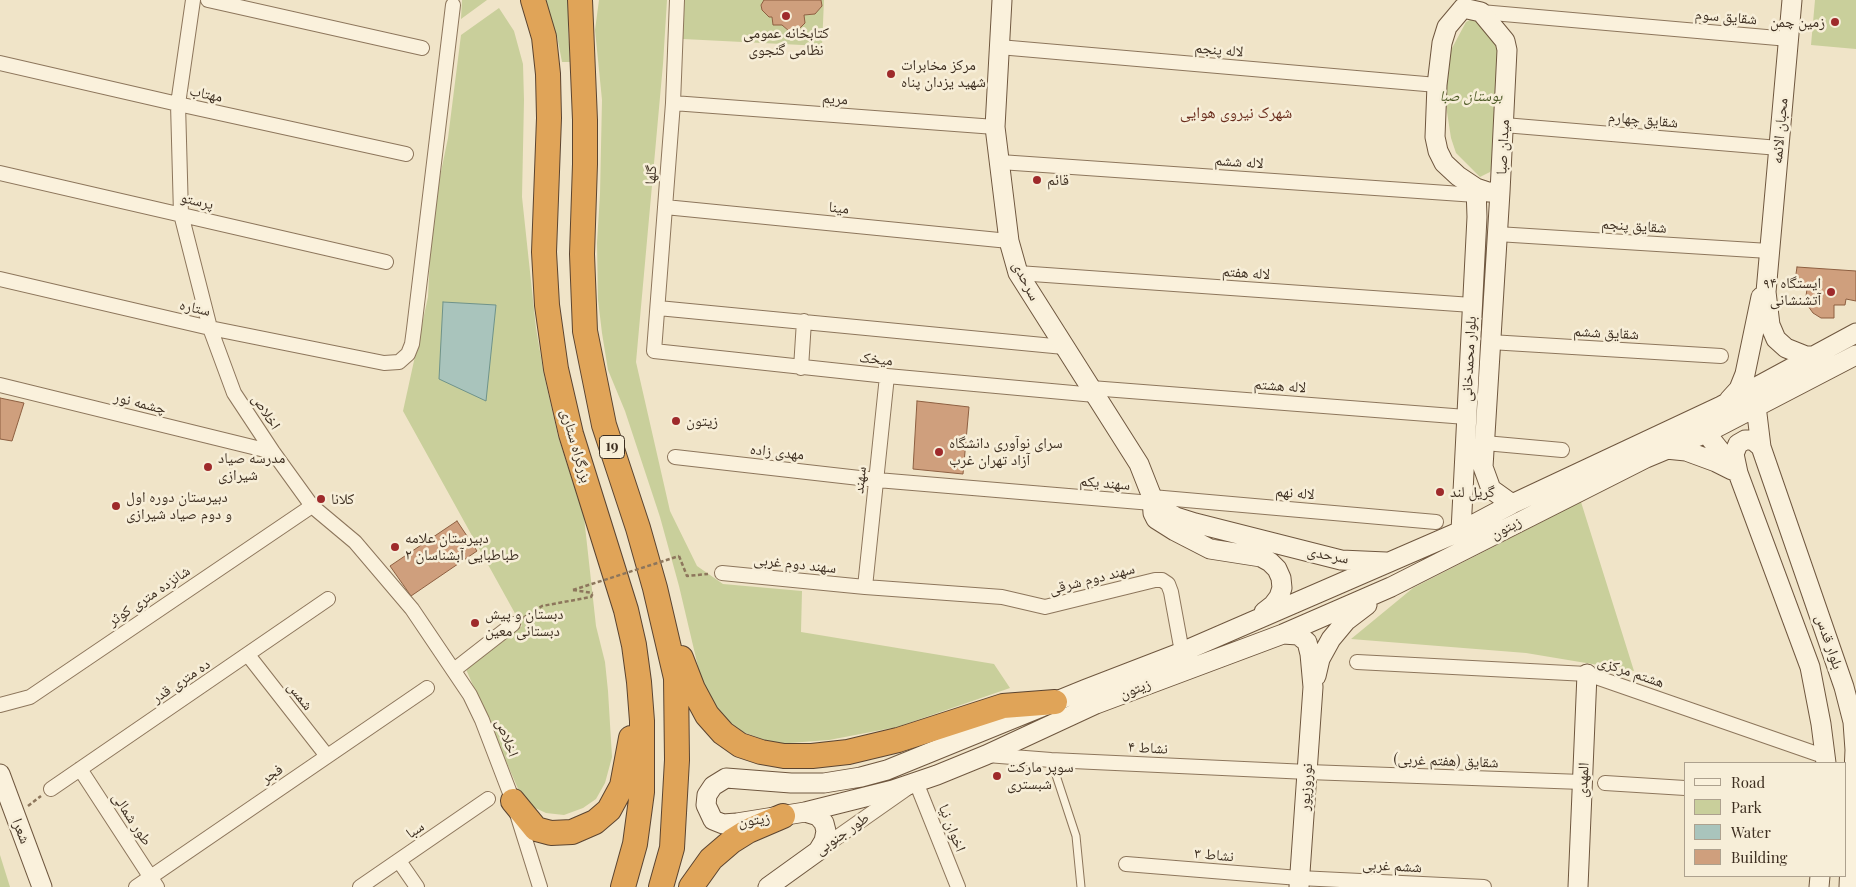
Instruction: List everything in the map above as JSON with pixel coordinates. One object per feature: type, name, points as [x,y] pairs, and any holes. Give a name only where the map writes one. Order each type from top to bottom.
[{"type":"highway","points":[[521,0],[544,37]]},
{"type":"highway","name":"بزرگراه ستاری","points":[[533,0],[544,37],[547,55],[549,109],[544,252],[547,305],[556,369],[571,434],[626,610],[634,644],[639,682],[642,722],[642,792],[635,844],[623,887]]},
{"type":"highway","name":"19","points":[[580,0],[585,164],[582,254],[585,331],[604,425],[638,528],[655,588],[676,678],[677,760],[672,848],[661,887]]},
{"type":"highway","points":[[583,64],[590,0]]},
{"type":"highway","points":[[655,588],[693,689],[707,715],[723,732],[740,745],[761,752],[784,756],[812,756],[848,752],[898,740],[1003,706],[1054,702]]},
{"type":"highway","points":[[513,801],[536,829],[552,833],[572,832],[595,822],[609,810],[622,786],[630,750],[639,682]]},
{"type":"highway","points":[[691,887],[711,859],[732,841],[748,831],[794,814]]},
{"type":"main road","name":"سرحدی","points":[[1002,0],[996,127],[1009,241],[1018,273],[1139,464],[1152,500],[1153,513],[1156,518],[1175,531],[1210,548],[1261,558],[1270,562],[1277,569],[1281,578],[1282,588],[1279,597],[1274,605],[1251,621]]},
{"type":"main road","name":"محبان الائمه","points":[[1769,256],[1792,0]]},
{"type":"main road","name":"میدان صبا","points":[[1463,4],[1482,6],[1505,41],[1507,50],[1500,192],[1476,192],[1444,163],[1438,151],[1435,137],[1437,85],[1442,43],[1447,27],[1463,4]]},
{"type":"main road","name":"بلوار محمدخانی","points":[[1461,531],[1477,218],[1476,192]]},
{"type":"main road","name":"بلوار محمدخانی","points":[[1500,192],[1483,467],[1491,489],[1512,504]]},
{"type":"main road","points":[[1769,256],[1766,292],[1768,318],[1772,333],[1776,340],[1786,348],[1806,356],[1813,356]]},
{"type":"main road","points":[[1722,406],[1739,389],[1745,374],[1769,256]]},
{"type":"main road","name":"زیتون","points":[[1856,333],[1722,406],[1699,415],[1512,504],[1461,531],[1182,652],[887,770],[861,777],[824,783],[791,783],[726,778],[713,786],[706,795],[709,815],[713,820],[723,824],[794,814],[866,797],[916,782],[986,755],[1096,704],[1283,634],[1391,586],[1597,481],[1706,433],[1856,355]]},
{"type":"main road","name":"بلوار قدس","points":[[1756,406],[1761,447],[1844,687],[1853,722],[1855,750],[1853,857],[1849,887]]},
{"type":"main road","name":"بلوار قدس","points":[[1699,415],[1706,433],[1738,473],[1810,667],[1822,724],[1826,760]]},
{"type":"main road","points":[[1738,473],[1734,454],[1738,444],[1745,440],[1750,440],[1756,442],[1761,447]]},
{"type":"main road","points":[[1666,449],[1686,451],[1716,462],[1738,473]]},
{"type":"main road","points":[[1464,457],[1471,463],[1477,464],[1484,451]]},
{"type":"main road","name":"سرحدی","points":[[1152,500],[1176,517],[1195,523],[1341,560],[1392,562]]},
{"type":"main road","name":"نوروزپور","points":[[1313,687],[1320,659],[1331,639],[1346,621],[1391,586]]},
{"type":"main road","name":"نوروزپور","points":[[1283,634],[1298,635],[1307,642],[1313,687],[1299,883]]},
{"type":"main road","name":"المهدی","points":[[1578,887],[1587,674]]},
{"type":"main road","name":"شعرا","points":[[0,774],[42,887]]},
{"type":"main road","points":[[794,814],[818,816],[824,823],[826,831],[824,841],[818,851]]},
{"type":"main road","name":"طور جنوبی","points":[[768,887],[818,851]]},
{"type":"street","name":"اخلاص","points":[[193,0],[178,104],[181,214],[210,328],[234,392],[273,452],[312,506],[355,542],[412,609],[470,695],[482,720],[513,801],[540,887]]},
{"type":"street","points":[[208,0],[422,48]]},
{"type":"street","name":"گلها","points":[[654,352],[673,103],[677,0]]},
{"type":"street","name":"ستاره","points":[[0,279],[210,328],[384,363],[399,362],[408,354],[412,344],[453,5]]},
{"type":"street","name":"شقایق سوم","points":[[1482,6],[1789,39]]},
{"type":"street","name":"لاله پنجم","points":[[999,47],[1437,85]]},
{"type":"street","name":"مهتاب","points":[[0,63],[406,154]]},
{"type":"street","name":"مریم","points":[[673,103],[996,127]]},
{"type":"street","name":"شقایق چهارم","points":[[1504,125],[1779,148]]},
{"type":"street","name":"لاله ششم","points":[[1000,162],[1476,192]]},
{"type":"street","name":"پرستو","points":[[0,173],[386,262]]},
{"type":"street","name":"مینا","points":[[665,207],[1009,241]]},
{"type":"street","name":"شقایق پنجم","points":[[1497,234],[1769,256]]},
{"type":"street","name":"لاله هفتم","points":[[1018,273],[1472,305]]},
{"type":"street","name":"میخک","points":[[658,308],[1064,347]]},
{"type":"street","points":[[801,368],[804,321]]},
{"type":"street","name":"شقایق ششم","points":[[1490,342],[1721,356]]},
{"type":"street","name":"میخک","points":[[654,352],[887,376],[1093,392]]},
{"type":"street","name":"سهند","points":[[866,587],[887,376]]},
{"type":"street","name":"چشمه نور","points":[[0,385],[273,452]]},
{"type":"street","name":"لاله هشتم","points":[[1093,392],[1466,417]]},
{"type":"street","points":[[1484,451],[1562,450]]},
{"type":"street","name":"مهدی زاده","points":[[675,457],[877,480]]},
{"type":"street","name":"سهند يكم","points":[[877,480],[1152,500]]},
{"type":"street","name":"لاله نهم","points":[[1152,500],[1436,522]]},
{"type":"street","name":"شانزده متری کوثر","points":[[0,705],[30,697],[312,506]]},
{"type":"street","name":"سهند دوم غربی","points":[[722,573],[866,587]]},
{"type":"street","name":"سهند دوم شرقی","points":[[866,587],[1002,597],[1045,607],[1154,580],[1162,580],[1168,584],[1171,592],[1182,652]]},
{"type":"street","name":"ده متری قدر","points":[[51,789],[328,599]]},
{"type":"street","points":[[454,670],[513,624]]},
{"type":"street","name":"شمس","points":[[248,655],[327,756]]},
{"type":"street","name":"هشتم مرکزی","points":[[1357,662],[1587,674],[1826,760]]},
{"type":"street","name":"فجر","points":[[136,887],[154,882],[327,756],[427,688]]},
{"type":"street","name":"نشاط ۴","points":[[986,755],[1051,760],[1308,772]]},
{"type":"street","name":"طور شمالی","points":[[80,769],[154,882]]},
{"type":"street","name":"شقایق (هفتم غربی)","points":[[1308,772],[1582,782]]},
{"type":"street","name":"طور جنوبی","points":[[818,851],[916,782]]},
{"type":"street","name":"اخوان نیا","points":[[916,782],[958,887]]},
{"type":"street","points":[[1605,783],[1684,788]]},
{"type":"street","name":"سبا","points":[[360,887],[488,799]]},
{"type":"street","points":[[398,861],[417,887]]},
{"type":"street","name":"نشاط ۳","points":[[1126,864],[1299,883]]},
{"type":"street","name":"ششم غربی","points":[[1299,883],[1484,887]]},
{"type":"lane","points":[[1051,760],[1076,836],[1080,887]]},
{"type":"path","points":[[513,624],[542,606],[591,597],[593,593],[573,590],[679,556],[687,576],[722,573]]},
{"type":"path","points":[[15,814],[51,789]]},
{"type":"green space","points":[[462,0],[487,0],[461,19]]},
{"type":"green space","points":[[542,0],[570,0],[568,27],[570,62],[562,62],[557,36]]},
{"type":"green space","points":[[599,0],[667,0],[636,362],[670,511],[697,566],[723,584],[802,591],[801,632],[994,664],[1010,688],[897,727],[829,740],[776,744],[743,732],[721,715],[704,692],[679,586],[660,517],[625,411],[608,370],[602,333],[598,300],[597,243],[602,100],[595,30]]},
{"type":"green space","points":[[684,0],[764,0],[761,5],[762,10],[769,17],[772,17],[773,25],[782,25],[789,31],[798,30],[805,23],[804,15],[815,14],[822,6],[821,0],[824,0],[822,46],[683,39]]},
{"type":"green space","name":"زمین چمن","points":[[1815,0],[1856,0],[1856,49],[1811,45]]},
{"type":"green space","points":[[499,8],[514,31],[523,64],[522,197],[536,328],[544,375],[558,436],[584,517],[596,626],[605,662],[608,691],[612,757],[605,783],[596,799],[583,808],[564,815],[546,813],[531,806],[519,791],[465,667],[522,626],[403,411],[428,297],[432,215],[448,138],[461,35]]},
{"type":"green space","name":"بوستان صبا","points":[[1473,18],[1489,34],[1501,53],[1493,165],[1490,172],[1480,177],[1456,153],[1451,138],[1445,99],[1451,50],[1466,22]]},
{"type":"green space","points":[[1581,502],[1634,671],[1526,653],[1351,639],[1413,588]]},
{"type":"green space","points":[[0,855],[10,887],[0,887]]},
{"type":"water","points":[[443,302],[496,305],[486,401],[439,379]]},
{"type":"building","name":"کتابخانه عمومی نظامی گنجوی","points":[[764,0],[821,0],[822,6],[815,14],[804,15],[805,23],[798,30],[789,31],[782,25],[773,25],[772,17],[769,17],[762,10],[761,5]]},
{"type":"building","name":"ایستگاه ۹۴ آتشنشانی","points":[[1797,267],[1856,271],[1856,301],[1846,299],[1845,305],[1834,305],[1834,318],[1821,318],[1813,313],[1808,306],[1807,289],[1794,288]]},
{"type":"building","points":[[0,398],[24,403],[12,441],[0,439]]},
{"type":"building","name":"سرای نوآوری دانشگاه آزاد تهران غرب","points":[[917,401],[969,407],[963,474],[913,469]]},
{"type":"building","points":[[457,521],[477,551],[411,596],[390,566]]},
{"type":"place","name":"کتابخانه عمومی نظامی گنجوی","points":[[786,16]]},
{"type":"place","name":"زمین چمن","points":[[1835,22]]},
{"type":"place","name":"مرکز مخابرات شهید یزدان پناه","points":[[891,74]]},
{"type":"place","name":"قائم","points":[[1037,180]]},
{"type":"place","name":"ایستگاه ۹۴ آتشنشانی","points":[[1831,292]]},
{"type":"place","name":"زیتون","points":[[676,421]]},
{"type":"place","name":"سرای نوآوری دانشگاه آزاد تهران غرب","points":[[939,452]]},
{"type":"place","name":"مدرسه صیاد شیرازی","points":[[208,467]]},
{"type":"place","name":"گریل لند","points":[[1440,492]]},
{"type":"place","name":"کلانا","points":[[321,499]]},
{"type":"place","name":"دبیرستان دوره اول‌ و دوم صیاد شیرازی","points":[[116,506]]},
{"type":"place","name":"دبیرستان علامه طباطبایی آبشناسان ۲","points":[[395,547]]},
{"type":"place","name":"دبستان و پیش دبستانی معین","points":[[475,623]]},
{"type":"place","name":"سوپر مارکت شبستری","points":[[997,776]]},
{"type":"district","name":"شهرک نیروی هوایی","points":[[1236,113]]}]
